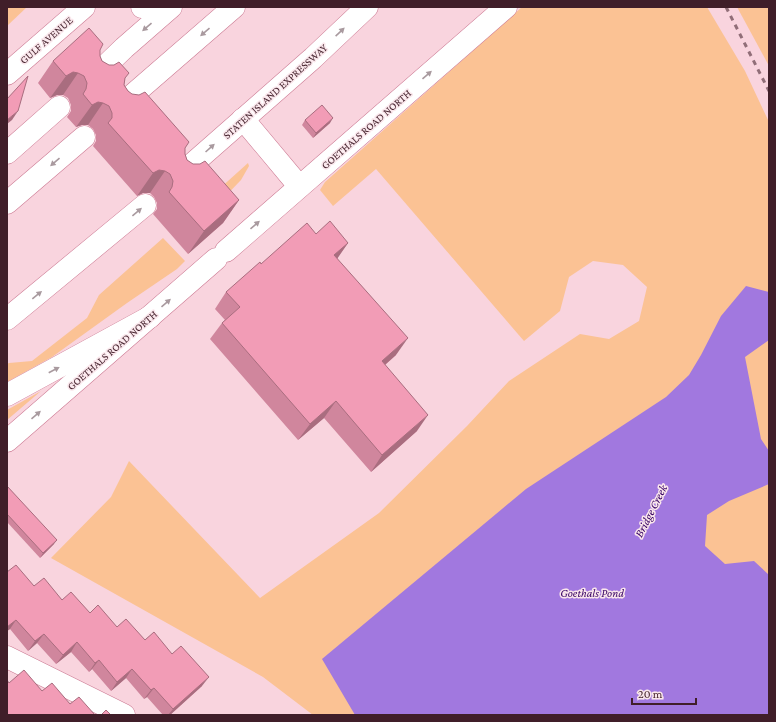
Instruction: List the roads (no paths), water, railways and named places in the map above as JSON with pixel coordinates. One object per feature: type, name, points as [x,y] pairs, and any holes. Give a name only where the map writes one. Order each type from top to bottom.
[{"type":"main road","name":"GULF AVENUE","points":[[7,74],[84,7]]},
{"type":"main road","points":[[142,7],[170,8]]},
{"type":"main road","points":[[121,105],[234,7]]},
{"type":"main road","name":"STATEN ISLAND EXPRESSWAY","points":[[181,174],[313,58],[367,7]]},
{"type":"main road","name":"GOETHALS ROAD NORTH","points":[[7,441],[506,7]]},
{"type":"main road","points":[[96,76],[124,48],[170,8]]},
{"type":"main road","points":[[7,153],[59,107]]},
{"type":"main road","points":[[243,119],[299,186]]},
{"type":"main road","points":[[7,203],[84,136]]},
{"type":"main road","points":[[7,320],[145,205]]},
{"type":"main road","points":[[7,395],[150,317]]},
{"type":"main road","points":[[7,657],[124,715]]},
{"type":"water","name":"Goethals Pond","points":[[746,286],[769,292],[769,340],[745,357],[761,439],[769,451],[769,484],[729,501],[707,515],[705,546],[725,564],[754,561],[769,575],[769,715],[355,715],[322,659],[526,489],[666,397],[689,375],[721,316]]},
{"type":"railway","points":[[726,7],[769,91]]},
{"type":"water label","name":"Bridge Creek","points":[[651,511]]}]
